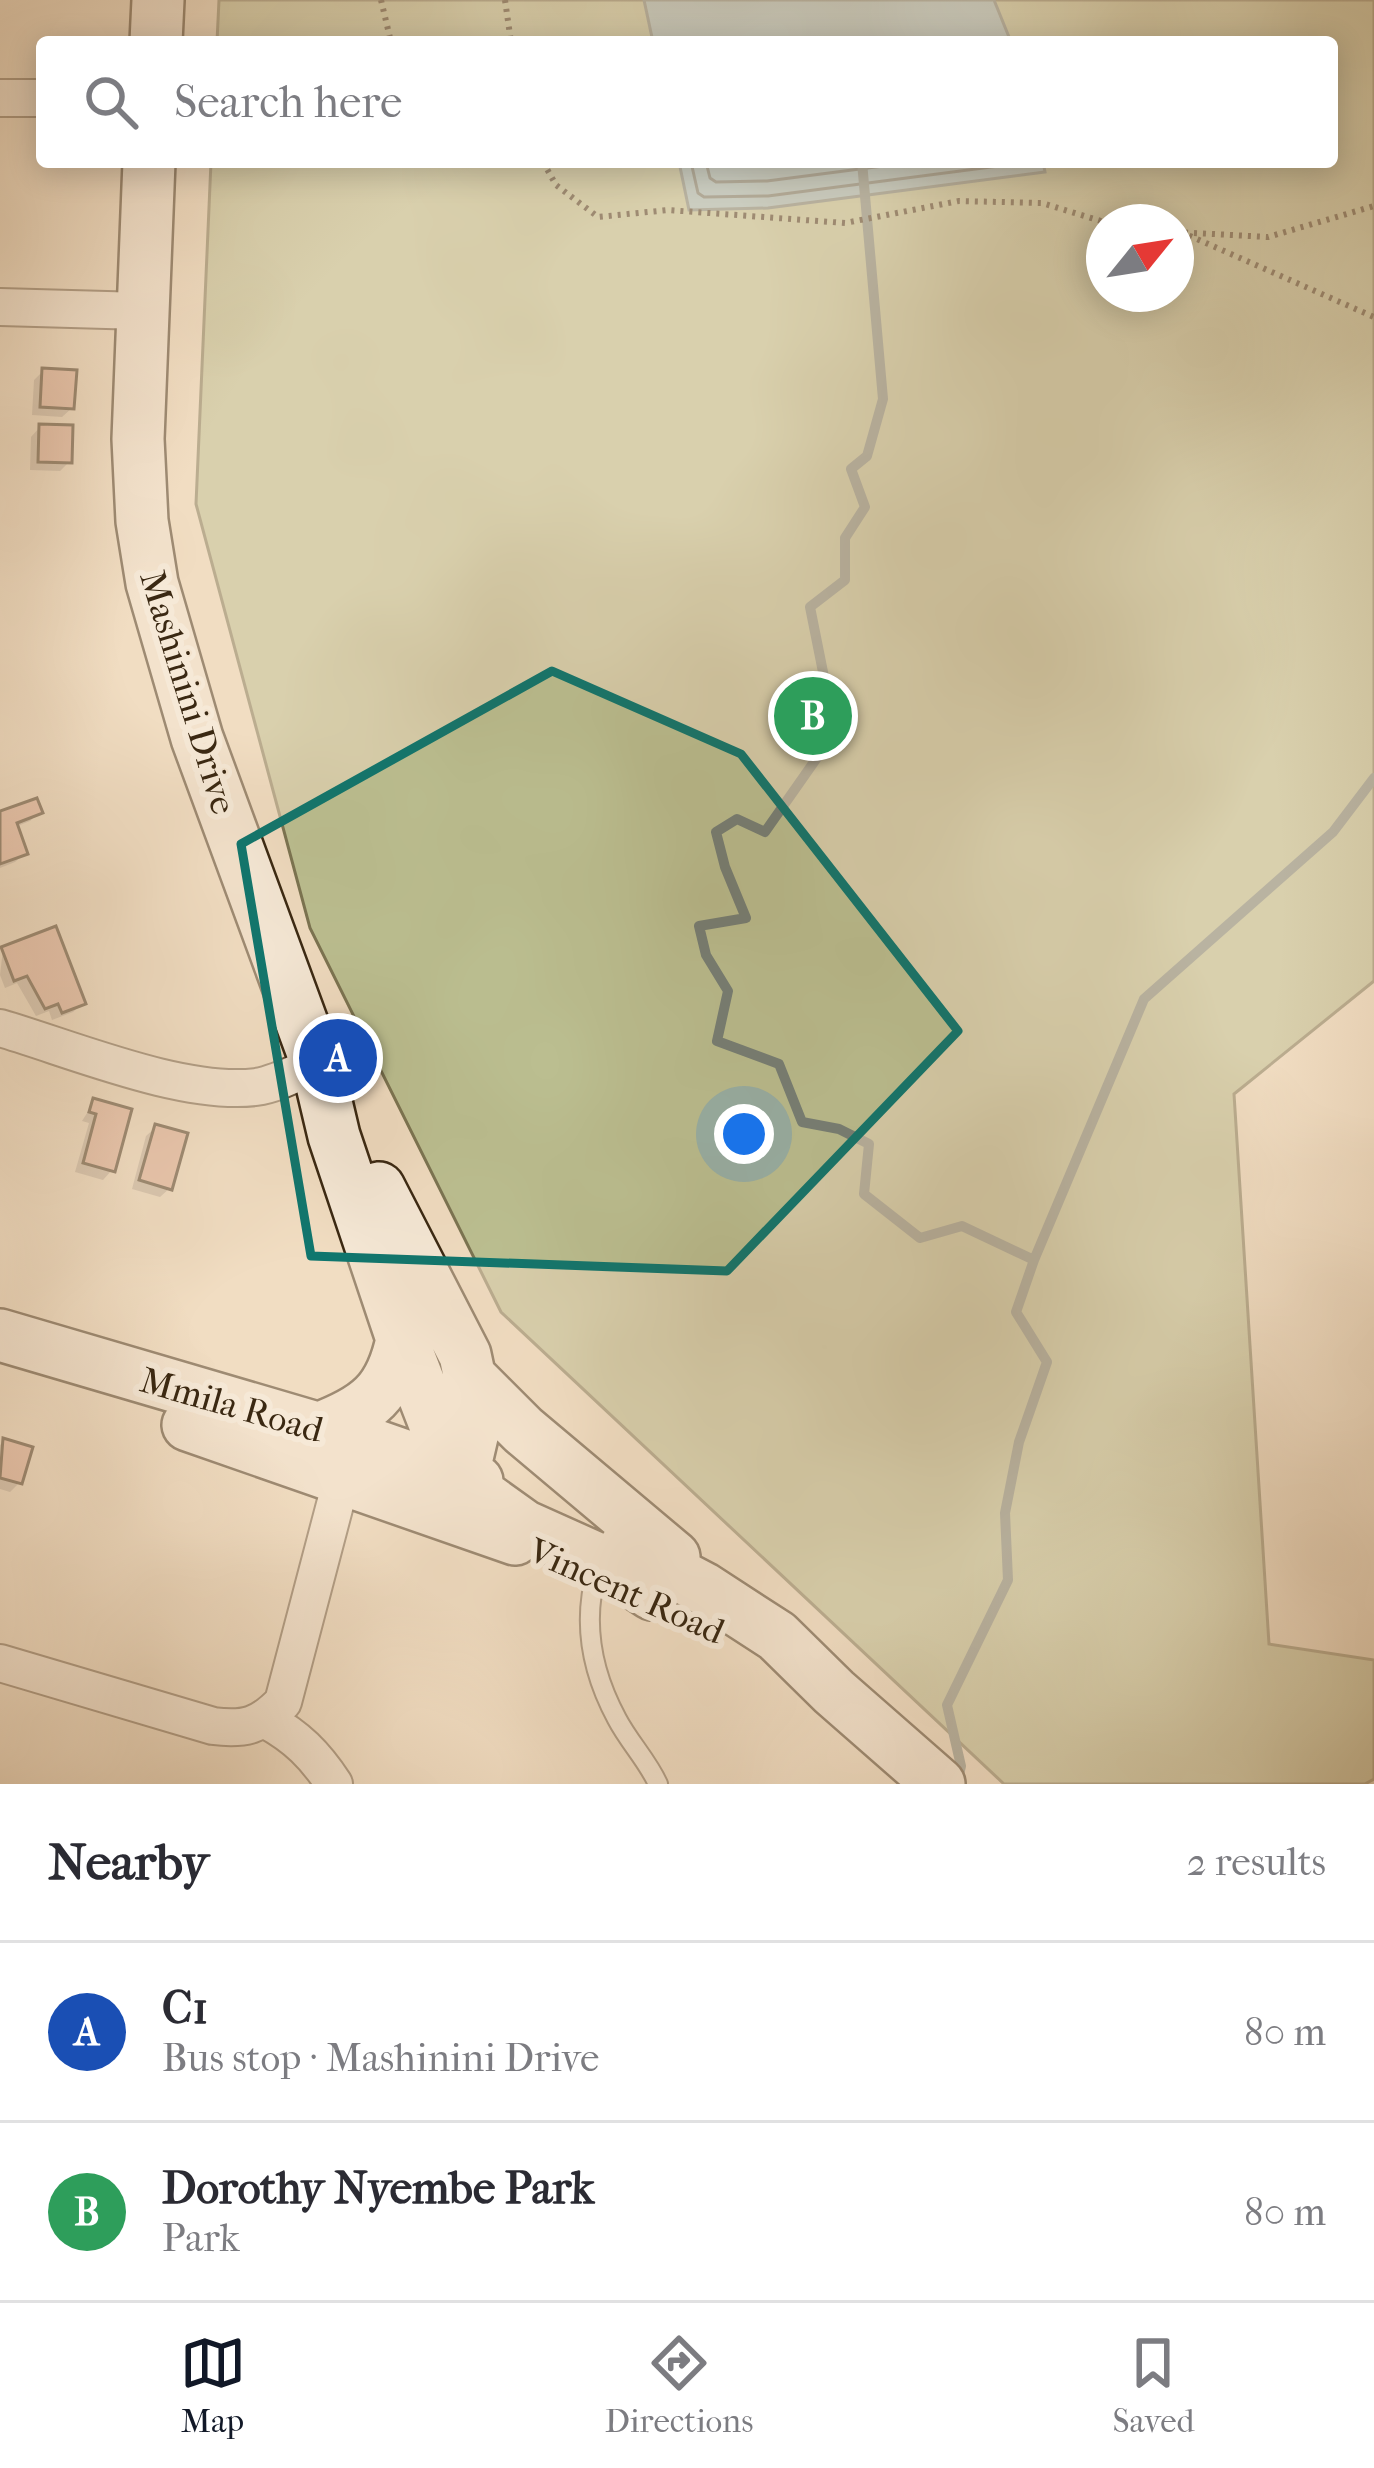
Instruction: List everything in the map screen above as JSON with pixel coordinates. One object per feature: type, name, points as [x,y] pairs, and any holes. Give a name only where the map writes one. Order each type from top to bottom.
[{"type":"main road","points":[[156,36],[158,0]]},
{"type":"main road","name":"Mashinini Drive","points":[[149,168],[138,439],[142,521],[152,583],[197,738],[317,1064],[334,1136],[402,1340],[441,1440],[464,1475],[496,1508],[602,1561],[652,1594]]},
{"type":"main road","name":"Mashinini Drive","points":[[317,1064],[451,1325],[471,1378],[474,1428],[464,1475]]},
{"type":"main road","name":"Mmila Road","points":[[0,1335],[464,1475]]},
{"type":"main road","points":[[317,1429],[346,1418],[375,1398],[392,1377],[402,1340]]},
{"type":"main road","name":"Mmila Road","points":[[0,1362],[412,1503]]},
{"type":"main road","points":[[471,1378],[523,1430],[680,1562],[703,1588]]},
{"type":"main road","points":[[412,1503],[464,1475]]},
{"type":"main road","name":"Vincent Road","points":[[464,1475],[601,1534],[703,1588],[777,1636],[834,1693],[933,1778]]},
{"type":"main road","name":"Vincent Road","points":[[412,1503],[652,1594],[834,1693]]},
{"type":"street","points":[[0,98],[36,98]]},
{"type":"street","points":[[0,307],[142,311]]},
{"type":"street","points":[[0,1028],[181,1082],[215,1087],[259,1087],[317,1064]]},
{"type":"street","points":[[0,1664],[213,1726],[243,1730],[266,1720],[283,1702],[342,1478]]},
{"type":"street","points":[[266,1720],[296,1736],[334,1784]]},
{"type":"lane","points":[[597,1570],[588,1609],[592,1654],[618,1721],[658,1784]]},
{"type":"path","points":[[381,0],[390,36]]},
{"type":"path","points":[[505,0],[510,36]]},
{"type":"path","points":[[546,168],[556,185],[598,217],[668,210],[845,223],[959,201],[1042,202],[1086,216]]},
{"type":"path","points":[[1194,233],[1268,237],[1374,206]]},
{"type":"path","points":[[1194,239],[1374,317]]},
{"type":"highlighted area","points":[[552,671],[741,754],[958,1031],[727,1271],[311,1256],[241,844]]},
{"type":"green space","points":[[219,0],[1374,0],[1374,981],[1234,1094],[1269,1644],[1374,1660],[1374,1779],[1365,1784],[1004,1784],[501,1312],[310,928],[196,504],[211,168],[1338,168],[1338,36],[217,36]]},
{"type":"water","points":[[644,0],[994,0],[1009,36],[652,36]]},
{"type":"water","points":[[680,168],[1044,168],[1045,172],[768,208],[689,210]]},
{"type":"building","points":[[42,368],[77,370],[74,409],[40,407]]},
{"type":"building","points":[[39,424],[73,425],[72,463],[38,462]]},
{"type":"building","points":[[37,798],[43,813],[17,823],[28,854],[0,864],[0,811]]},
{"type":"building","points":[[56,926],[86,1004],[62,1013],[58,1004],[45,1009],[27,976],[14,981],[1,947]]},
{"type":"building","points":[[93,1098],[132,1109],[115,1172],[83,1163],[96,1114],[89,1112]]},
{"type":"building","points":[[155,1124],[188,1133],[172,1190],[139,1180]]},
{"type":"building","points":[[3,1438],[33,1447],[22,1484],[0,1478]]},
{"type":"waterway","points":[[863,168],[883,399],[867,456],[851,469],[865,507],[845,538],[845,580],[810,607],[835,732],[765,832],[737,819],[716,832],[746,918],[699,926],[706,955],[728,991],[717,1041],[779,1064],[802,1122],[839,1129],[869,1144],[864,1194],[920,1238],[962,1226],[1034,1260]]},
{"type":"waterway","points":[[957,1783],[961,1766],[947,1705],[1008,1580],[1005,1513],[1019,1442],[1047,1362],[1016,1312],[1034,1260],[1144,999],[1333,832],[1374,778]]},
{"type":"place","name":"Dorothy Nyembe Park","points":[[813,716]]},
{"type":"place","name":"C1","points":[[338,1058]]}]
